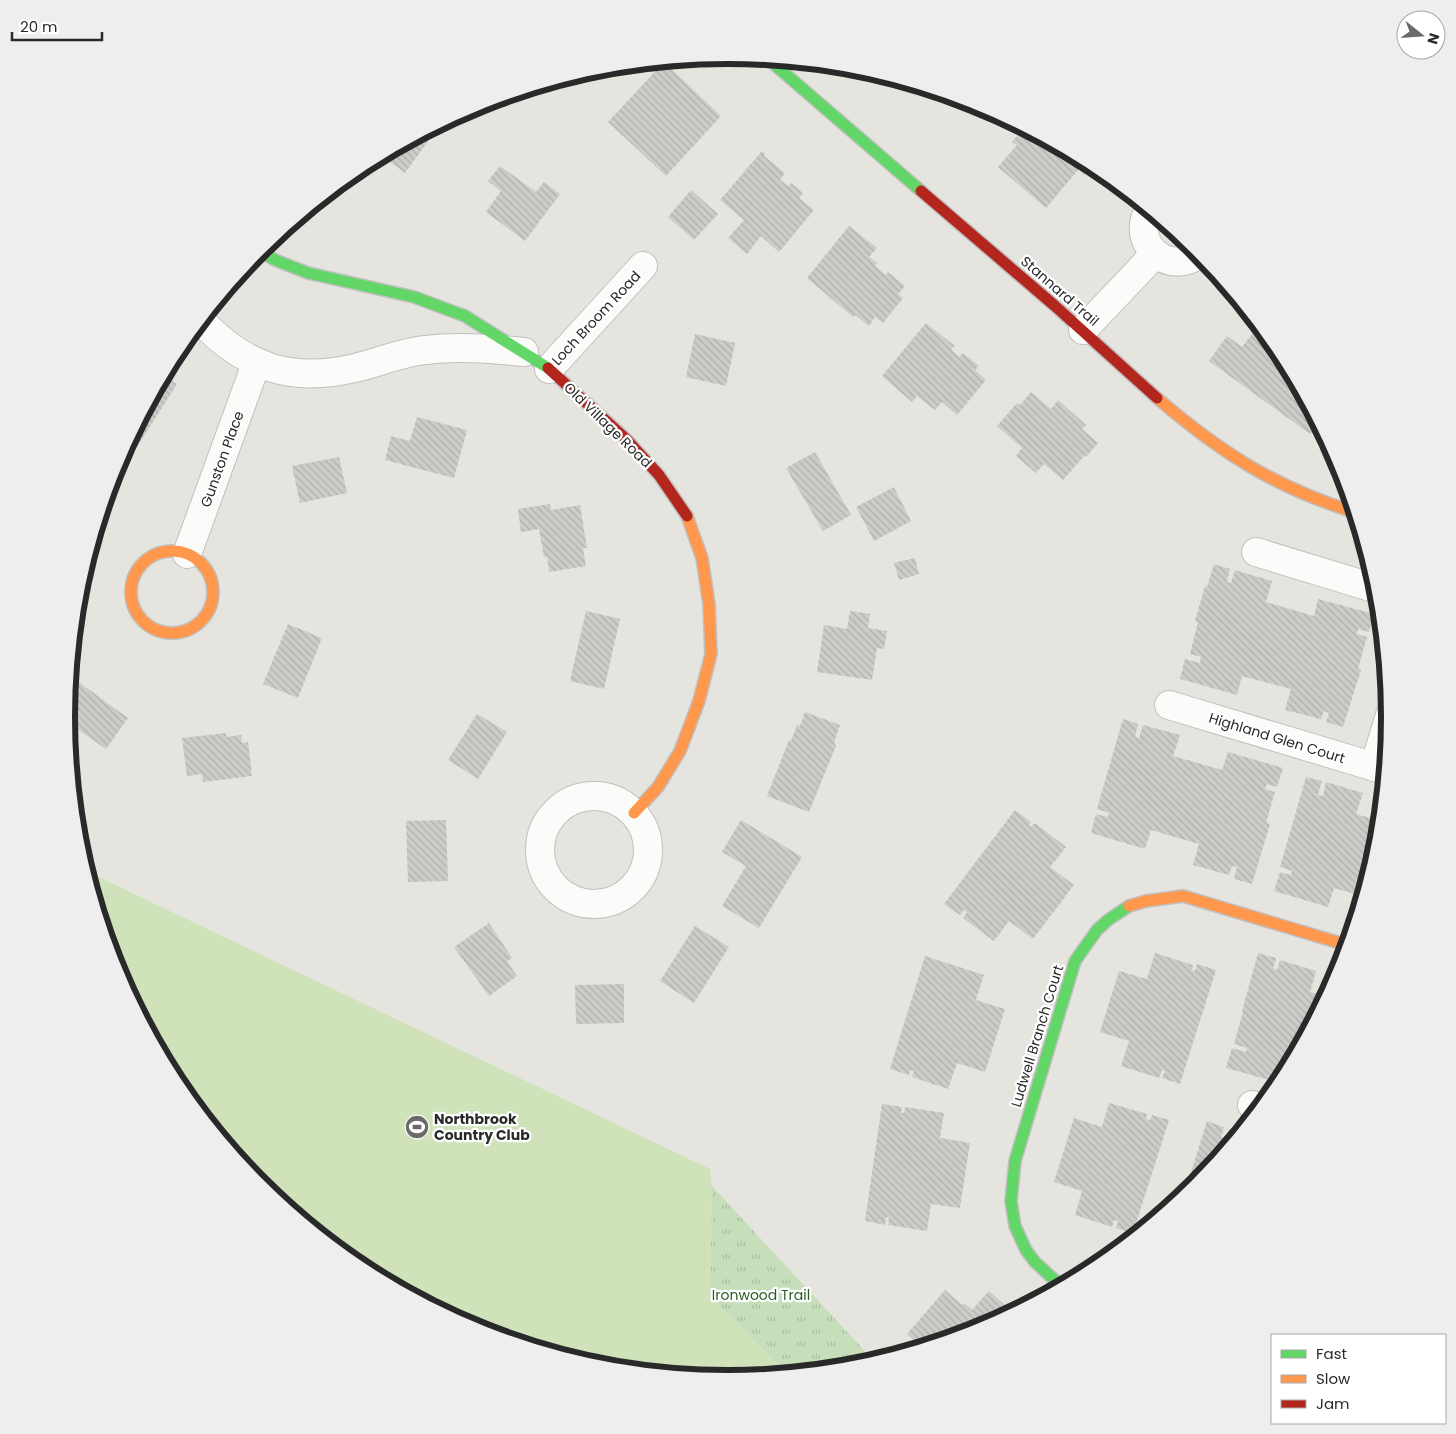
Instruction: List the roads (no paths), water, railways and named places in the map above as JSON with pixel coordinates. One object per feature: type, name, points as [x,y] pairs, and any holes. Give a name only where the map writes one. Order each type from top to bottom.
[{"type":"street","name":"Stannard Trail","points":[[775,65],[1083,330],[1162,403],[1247,466],[1321,502],[1348,510]]},
{"type":"street","points":[[1146,215],[1143,230],[1148,245],[1155,254],[1173,261],[1185,261],[1192,257]]},
{"type":"street","points":[[1083,330],[1155,254]]},
{"type":"street","name":"Old Village Road","points":[[266,255],[308,274],[414,297],[465,316],[524,352],[549,369],[626,439],[659,475],[686,514],[702,558],[709,604],[710,654],[699,701],[680,750],[658,787],[634,813]]},
{"type":"street","name":"Loch Broom Road","points":[[549,369],[643,266]]},
{"type":"street","name":"Old Village Road","points":[[206,325],[256,364],[282,371],[316,375],[354,368],[423,350],[474,347],[524,352]]},
{"type":"street","name":"Gunston Place","points":[[187,554],[256,364]]},
{"type":"street","points":[[172,550],[187,554],[200,561],[209,574],[213,590],[210,609],[193,627],[186,630],[178,633],[168,633],[156,630],[141,618],[132,601],[133,578],[142,563],[164,551],[172,550]]},
{"type":"street","points":[[1256,552],[1368,586]]},
{"type":"street","name":"Highland Glen Court","points":[[1170,705],[1379,769]]},
{"type":"street","name":"Ludwell Branch Court","points":[[1056,1282],[1035,1262],[1019,1239],[1012,1214],[1010,1187],[1015,1162],[1075,961],[1088,940],[1107,919],[1130,905],[1157,898],[1183,896],[1341,943]]},
{"type":"place","name":"Northbrook Country Club","points":[[417,1127]]},
{"type":"park label","name":"Ironwood Trail","points":[[761,1295]]}]
